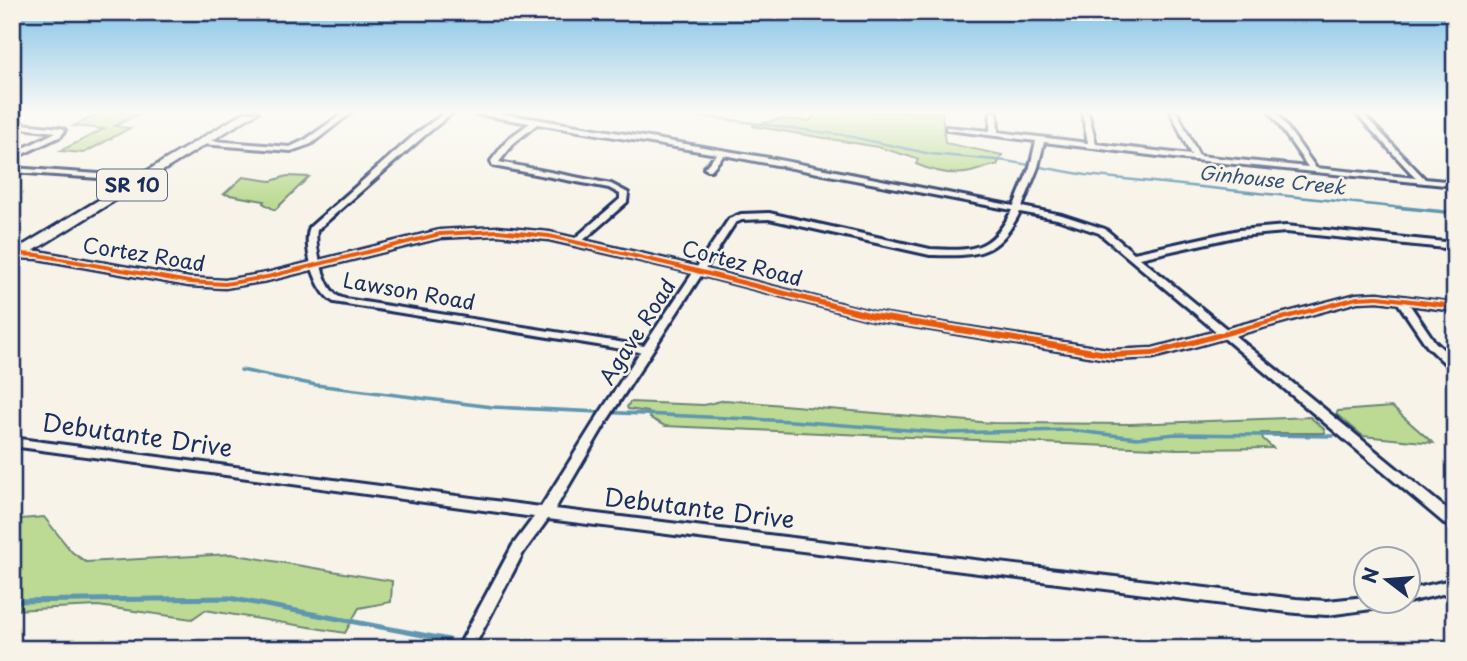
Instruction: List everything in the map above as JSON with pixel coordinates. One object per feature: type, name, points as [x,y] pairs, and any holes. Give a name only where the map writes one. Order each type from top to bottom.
[{"type":"highway","name":"SR 10","points":[[17,250],[128,178],[194,143]]},
{"type":"highway","name":"SR 10","points":[[17,250],[195,143]]},
{"type":"street","points":[[12,157],[40,143]]},
{"type":"street","points":[[241,143],[290,149],[305,143]]},
{"type":"street","name":"Lawson Road","points":[[411,143],[313,229],[309,239],[326,290],[339,300],[647,351]]},
{"type":"street","points":[[509,143],[495,161],[496,164],[611,186],[624,193],[624,200],[576,242]]},
{"type":"street","points":[[667,143],[1018,209],[1088,225],[1102,231],[1455,524]]},
{"type":"street","name":"Agave Road","points":[[465,649],[518,549],[545,513],[725,228],[741,217],[769,216],[905,247],[950,253],[992,245],[1009,230],[1037,160],[1040,143]]},
{"type":"street","points":[[1056,143],[1455,184]]},
{"type":"street","points":[[1092,143],[1093,147]]},
{"type":"street","points":[[1189,143],[1196,158]]},
{"type":"street","points":[[1295,143],[1314,170]]},
{"type":"street","points":[[1387,143],[1423,181]]},
{"type":"street","points":[[708,167],[722,152]]},
{"type":"street","points":[[12,170],[128,178]]},
{"type":"street","points":[[1134,256],[1247,232],[1286,229],[1455,246]]},
{"type":"street","name":"Cortez Road","points":[[17,250],[207,285],[242,282],[409,241],[464,231],[524,232],[576,242],[873,316],[1103,354],[1153,353],[1366,297],[1455,307]]},
{"type":"street","points":[[1401,300],[1431,344],[1455,366]]},
{"type":"street","name":"Debutante Drive","points":[[12,442],[545,513],[1296,606],[1327,608],[1352,605]]},
{"type":"street","points":[[1422,593],[1455,585]]},
{"type":"green space","points":[[76,143],[103,143],[84,153],[60,151]]},
{"type":"green space","points":[[853,143],[945,143],[1002,155],[997,165],[971,172],[949,173],[922,167],[916,164],[918,159]]},
{"type":"green space","points":[[287,176],[309,177],[275,210],[263,203],[264,201],[224,194],[243,177],[271,181]]},
{"type":"green space","points":[[725,400],[992,423],[1131,424],[1310,417],[1325,433],[1261,433],[1263,439],[1273,448],[1177,449],[665,426],[650,418],[648,412],[627,407],[630,402],[704,405]]},
{"type":"green space","points":[[1392,407],[1433,443],[1363,436],[1336,414],[1338,411]]},
{"type":"green space","points":[[44,517],[72,552],[86,562],[231,554],[392,581],[391,602],[359,608],[345,633],[205,610],[192,619],[98,606],[12,610],[12,528],[21,519]]},
{"type":"waterway","name":"Ginhouse Creek","points":[[879,143],[931,154],[1006,161],[1086,175],[1413,209]]},
{"type":"waterway","name":"Ginhouse Creek","points":[[1396,207],[1455,213]]},
{"type":"waterway","points":[[241,370],[316,385],[492,407],[792,421],[947,433],[1069,430],[1137,438],[1176,434],[1333,436]]},
{"type":"waterway","points":[[12,601],[229,598],[449,640]]},
{"type":"waterway","points":[[477,643],[503,649]]},
{"type":"cycle path","points":[[19,254],[38,255],[189,282],[225,284],[267,277],[440,234],[498,231],[549,236],[873,316],[1113,355],[1153,353],[1357,298],[1378,297],[1455,307]]}]
